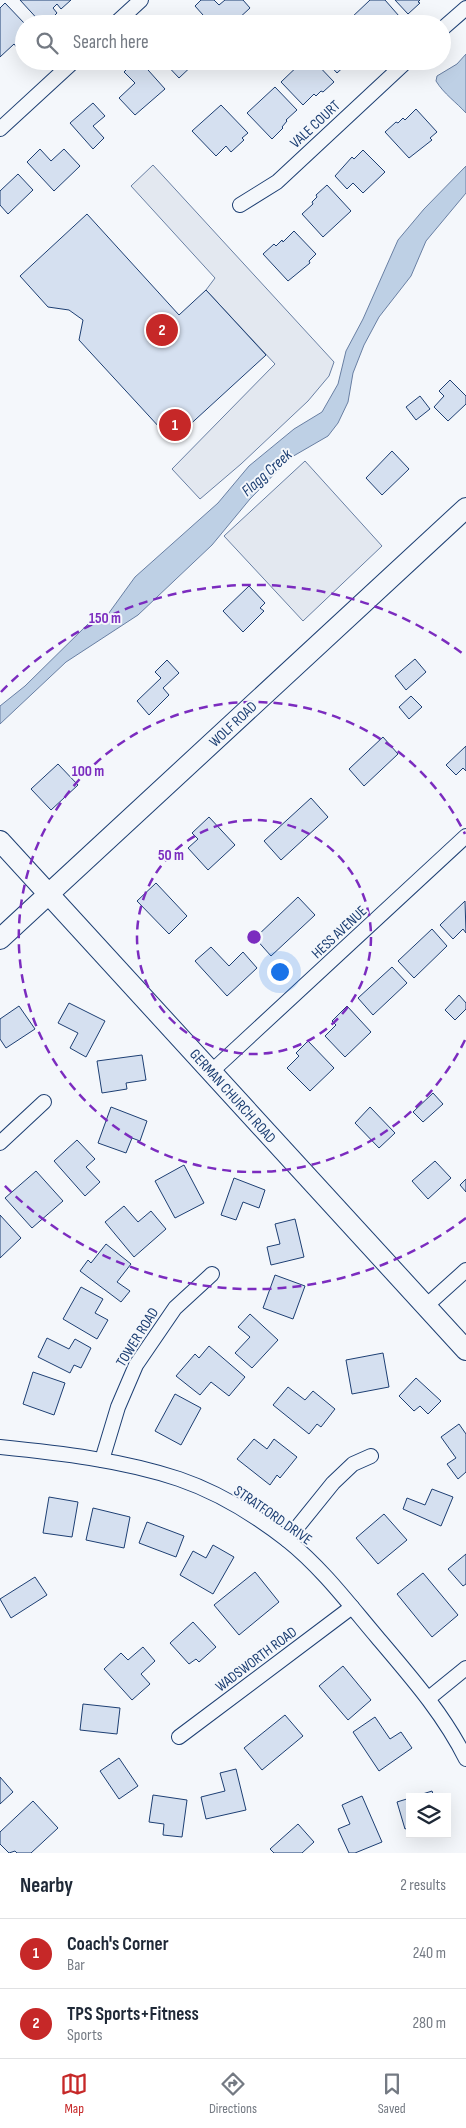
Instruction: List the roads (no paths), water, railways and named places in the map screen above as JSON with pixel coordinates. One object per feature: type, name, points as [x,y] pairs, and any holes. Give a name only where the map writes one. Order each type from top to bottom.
[{"type":"street","points":[[125,15],[141,0]]},
{"type":"street","points":[[451,21],[466,8]]},
{"type":"street","points":[[0,129],[64,70]]},
{"type":"street","name":"VALE COURT","points":[[240,205],[277,182],[397,70]]},
{"type":"street","name":"WOLF ROAD","points":[[0,939],[466,508]]},
{"type":"street","name":"HESS AVENUE","points":[[211,1072],[466,836]]},
{"type":"street","name":"GERMAN CHURCH ROAD","points":[[0,841],[466,1350]]},
{"type":"street","points":[[0,1143],[44,1102]]},
{"type":"street","points":[[426,1306],[466,1270]]},
{"type":"street","name":"TOWER ROAD","points":[[102,1460],[118,1407],[136,1365],[175,1308],[212,1274]]},
{"type":"street","name":"STRATFORD DRIVE","points":[[0,1448],[102,1460],[179,1479],[212,1493],[243,1510],[287,1540],[309,1560],[352,1607],[429,1698],[453,1733],[466,1759]]},
{"type":"street","points":[[287,1540],[333,1483],[353,1464],[372,1456]]},
{"type":"street","name":"WADSWORTH ROAD","points":[[179,1737],[352,1607]]},
{"type":"street","points":[[429,1698],[466,1668]]},
{"type":"water","points":[[466,54],[466,113],[446,94],[436,81],[437,76],[447,70],[451,70],[451,68]]},
{"type":"water","name":"Flagg Creek","points":[[466,166],[466,193],[426,241],[411,276],[379,317],[364,345],[353,373],[348,402],[338,423],[328,436],[290,458],[250,499],[212,545],[138,615],[66,662],[0,724],[0,706],[25,686],[88,624],[106,617],[135,577],[218,503],[249,466],[294,429],[322,412],[338,384],[346,351],[363,319],[398,240],[424,209]]},
{"type":"place","name":"TPS Sports+Fitness","points":[[162,330]]},
{"type":"place","name":"Coach's Corner","points":[[175,425]]}]
